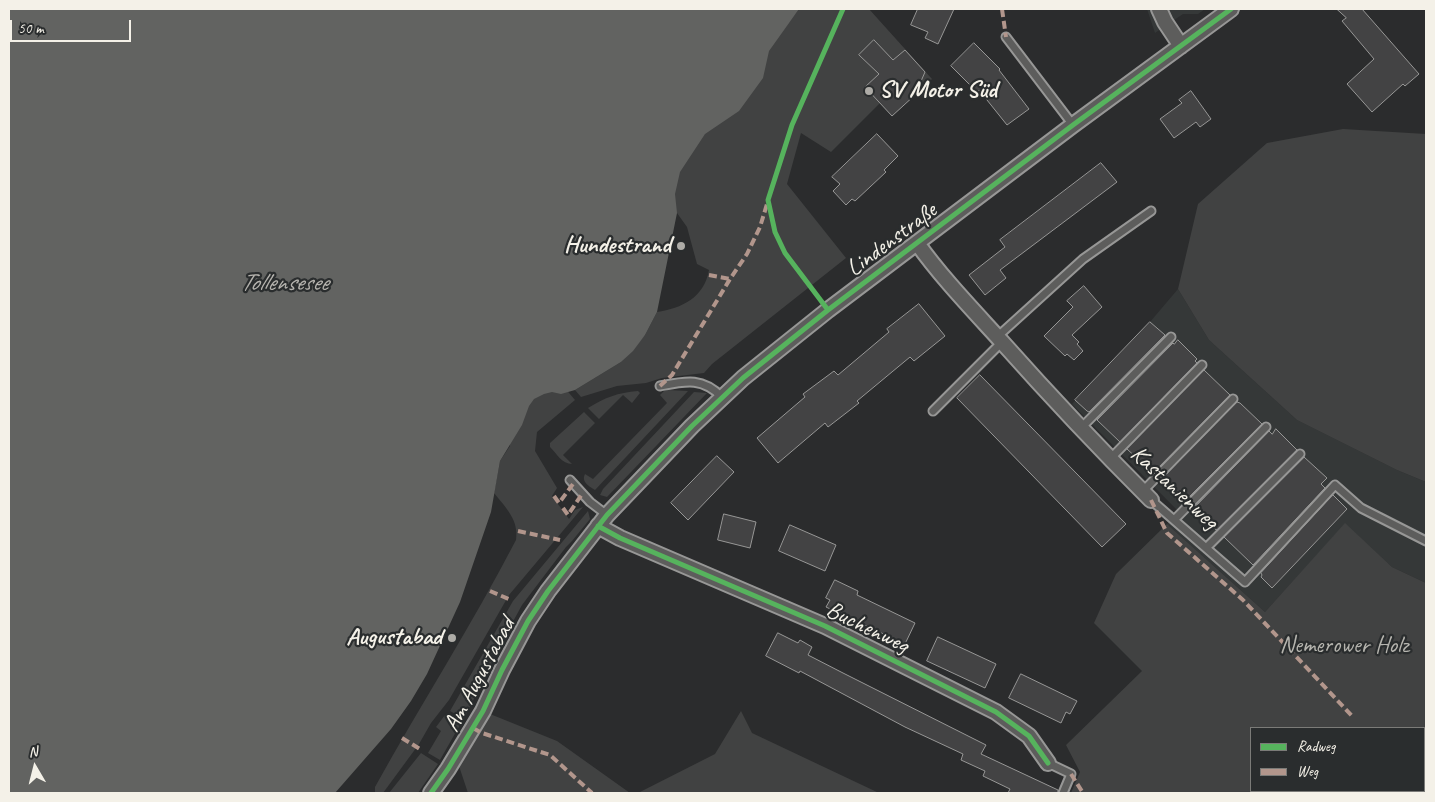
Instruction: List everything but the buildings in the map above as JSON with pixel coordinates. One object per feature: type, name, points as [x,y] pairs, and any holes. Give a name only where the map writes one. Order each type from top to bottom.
[{"type":"street","points":[[1159,9],[1180,46]]},
{"type":"street","name":"Lindenstraße","points":[[602,520],[692,426],[743,378],[828,310],[1073,125],[1231,9]]},
{"type":"street","name":"Kastanienweg","points":[[917,243],[942,275],[999,339],[1080,428],[1147,496]]},
{"type":"street","name":"Buchenweg","points":[[602,520],[620,538],[825,626],[996,712],[1029,736],[1048,763]]},
{"type":"street","name":"Am Augustabad","points":[[431,793],[484,711],[502,670],[528,621],[548,591],[602,520]]},
{"type":"lane","points":[[1006,37],[1073,125]]},
{"type":"lane","points":[[933,411],[999,339],[1083,259],[1151,211]]},
{"type":"lane","points":[[1080,428],[1170,337]]},
{"type":"lane","points":[[1110,459],[1202,366]]},
{"type":"lane","points":[[660,386],[700,382],[708,385],[722,397]]},
{"type":"lane","points":[[1147,496],[1233,398]]},
{"type":"lane","points":[[1174,520],[1266,427]]},
{"type":"lane","points":[[1206,548],[1300,454]]},
{"type":"lane","points":[[570,480],[590,502],[602,520]]},
{"type":"lane","name":"Kastanienweg","points":[[1147,496],[1244,582],[1335,485],[1361,508],[1426,542]]},
{"type":"lane","name":"Buchenweg","points":[[1048,763],[1072,774],[1063,793]]},
{"type":"shaded area","points":[[1147,9],[1205,9],[1198,14],[1183,14],[1155,33]]},
{"type":"shaded area","points":[[1178,289],[1209,340],[1297,420],[1397,470],[1426,482],[1426,583],[1392,567],[1345,524],[1265,612],[1167,524],[1178,511],[1072,404],[1150,322]]},
{"type":"green space","points":[[799,9],[869,9],[932,79],[892,116],[880,103],[831,152],[801,133],[787,184],[846,258],[712,364],[704,373],[617,386],[581,397],[575,390],[621,362],[645,335],[657,312],[683,304],[697,295],[702,288],[709,270],[697,264],[687,227],[659,194]]},
{"type":"green space","points":[[1343,129],[1426,134],[1426,482],[1397,470],[1297,420],[1209,340],[1178,289],[1198,204],[1267,143]]},
{"type":"green space","points":[[553,374],[575,400],[537,432],[535,451],[557,488],[552,496],[569,519],[575,510],[583,507],[509,595],[449,700],[383,793],[375,793],[375,787],[482,603],[516,540],[514,520],[494,493],[500,461],[510,446],[510,422]]},
{"type":"green space","points":[[668,390],[688,391],[595,490],[588,485],[584,479],[585,474],[593,479],[667,403],[660,395]]},
{"type":"green space","points":[[638,391],[640,393],[632,403],[623,395],[599,419],[588,408],[612,396]]},
{"type":"green space","points":[[694,392],[707,393],[607,497],[600,495],[603,489]]},
{"type":"green space","points":[[584,412],[595,423],[563,455],[572,464],[568,464],[550,447],[550,443]]},
{"type":"green space","points":[[588,511],[590,519],[522,605],[464,719],[450,711],[513,601]]},
{"type":"green space","name":"Nemerower Holz","points":[[1345,523],[1392,567],[1426,583],[1426,769],[1425,727],[1250,727],[1250,792],[1393,792],[1071,793],[1080,772],[1066,745],[1142,671],[1094,623],[1116,574],[1167,524],[1265,612]]},
{"type":"green space","points":[[741,711],[752,733],[879,793],[638,793],[715,754]]},
{"type":"green space","points":[[490,714],[557,741],[630,793],[468,793],[459,766]]},
{"type":"green space","points":[[445,715],[461,723],[440,760],[428,753],[441,731],[436,727]]},
{"type":"green space","points":[[421,753],[438,764],[418,793],[389,793]]},
{"type":"water","name":"Tollensesee","points":[[9,9],[799,9],[769,51],[763,78],[739,111],[705,134],[680,172],[675,194],[677,213],[657,312],[645,335],[633,351],[621,362],[575,390],[561,394],[552,392],[544,394],[534,399],[529,406],[522,425],[500,461],[491,512],[460,602],[427,674],[391,729],[335,793],[9,793]]},
{"type":"marked path","points":[[1002,9],[1006,37]]},
{"type":"marked path","points":[[660,386],[672,375],[747,254],[760,227],[767,204]]},
{"type":"marked path","points":[[709,275],[730,279]]},
{"type":"marked path","points":[[554,496],[559,503],[573,484]]},
{"type":"marked path","points":[[563,508],[568,515],[582,494]]},
{"type":"marked path","points":[[1151,500],[1167,533],[1243,600],[1353,717]]},
{"type":"marked path","points":[[518,531],[560,540]]},
{"type":"marked path","points":[[490,591],[511,600]]},
{"type":"marked path","points":[[473,728],[482,733],[550,755],[592,793]]},
{"type":"marked path","points":[[402,738],[420,749]]},
{"type":"marked path","points":[[1071,774],[1083,793]]},
{"type":"cycle path","points":[[828,310],[785,253],[775,232],[768,200],[792,125],[843,9]]},
{"type":"cycle path","points":[[431,793],[448,769],[483,711],[528,621],[548,591],[607,515],[692,426],[743,378],[828,310],[1073,125],[1231,9]]},
{"type":"cycle path","points":[[598,526],[620,538],[825,626],[996,712],[1029,736],[1048,763]]},
{"type":"place","name":"SV Motor Süd","points":[[869,91]]},
{"type":"place","name":"Hundestrand","points":[[681,246]]},
{"type":"place","name":"Augustabad","points":[[452,638]]}]
